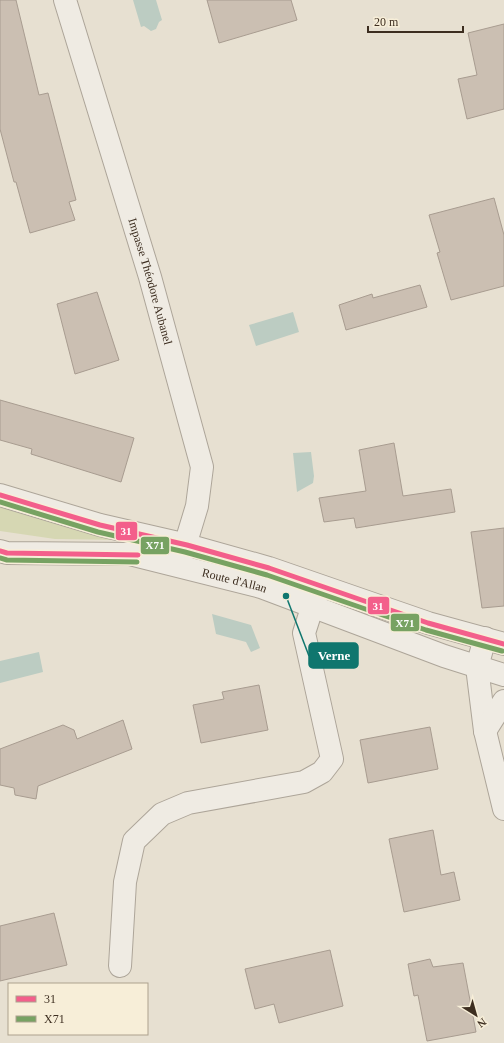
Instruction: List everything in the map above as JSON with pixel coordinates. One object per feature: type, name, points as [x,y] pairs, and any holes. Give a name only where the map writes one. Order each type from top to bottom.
[{"type":"street","name":"Impasse Théodore Aubanel","points":[[65,0],[150,277],[202,467],[197,506],[187,545],[179,566]]},
{"type":"street","name":"Route d'Allan","points":[[0,495],[100,525],[187,545],[269,568],[428,623],[494,641]]},
{"type":"street","name":"Route d'Allan","points":[[0,551],[7,553],[130,554],[179,566],[261,587],[444,656],[504,675]]},
{"type":"street","points":[[120,966],[125,882],[134,841],[139,836],[162,814],[188,803],[304,782],[322,772],[332,759],[304,633],[320,586]]},
{"type":"street","points":[[494,641],[476,666],[485,731],[504,809]]},
{"type":"street","points":[[485,731],[504,701]]},
{"type":"green space","points":[[0,503],[123,540],[55,539],[0,531]]},
{"type":"shaded area","points":[[133,0],[156,0],[162,20],[159,22],[156,29],[151,31],[144,26],[141,27]]},
{"type":"shaded area","points":[[293,312],[299,332],[256,346],[249,325]]},
{"type":"shaded area","points":[[311,452],[314,476],[313,483],[297,492],[293,453]]},
{"type":"shaded area","points":[[212,614],[251,625],[260,648],[251,652],[246,642],[216,634]]},
{"type":"shaded area","points":[[39,652],[43,672],[0,683],[0,661]]},
{"type":"building","points":[[0,0],[16,0],[39,95],[48,93],[76,200],[69,202],[75,220],[30,233],[16,182],[14,182],[0,129]]},
{"type":"building","points":[[207,0],[291,0],[297,20],[219,43]]},
{"type":"building","points":[[504,24],[504,109],[467,119],[458,79],[477,75],[468,33]]},
{"type":"building","points":[[494,198],[504,235],[504,286],[451,300],[437,253],[440,252],[429,215]]},
{"type":"building","points":[[420,285],[427,307],[346,330],[339,305],[372,294],[373,298]]},
{"type":"building","points":[[97,292],[119,360],[75,374],[57,304]]},
{"type":"building","points":[[0,400],[134,438],[121,482],[31,454],[32,449],[0,440]]},
{"type":"building","points":[[394,443],[403,496],[451,489],[455,512],[356,528],[354,518],[324,522],[319,498],[366,491],[359,450]]},
{"type":"building","points":[[504,528],[504,606],[482,608],[471,532]]},
{"type":"building","points":[[259,685],[268,730],[201,743],[193,705],[224,699],[222,692]]},
{"type":"building","points":[[123,720],[132,749],[38,786],[36,799],[15,795],[14,788],[0,785],[0,749],[63,725],[74,730],[77,739]]},
{"type":"building","points":[[430,727],[438,769],[368,783],[360,740]]},
{"type":"building","points":[[433,830],[441,875],[454,872],[460,900],[404,912],[389,839]]},
{"type":"building","points":[[54,913],[67,965],[0,981],[0,926]]},
{"type":"building","points":[[330,950],[343,1006],[279,1023],[274,1004],[255,1009],[245,969]]},
{"type":"building","points":[[430,959],[433,967],[463,963],[476,1032],[427,1041],[418,995],[414,996],[408,964]]},
{"type":"transit line","name":"31","points":[[0,495],[100,525],[187,545],[269,568],[428,623],[504,644]]},
{"type":"transit line","name":"X71","points":[[0,502],[98,532],[185,552],[267,575],[426,630],[502,651]]},
{"type":"transit line","name":"31","points":[[0,551],[7,553],[138,555]]},
{"type":"transit line","name":"X71","points":[[0,558],[7,560],[137,562]]},
{"type":"place","name":"Verne","points":[[286,596]]}]
